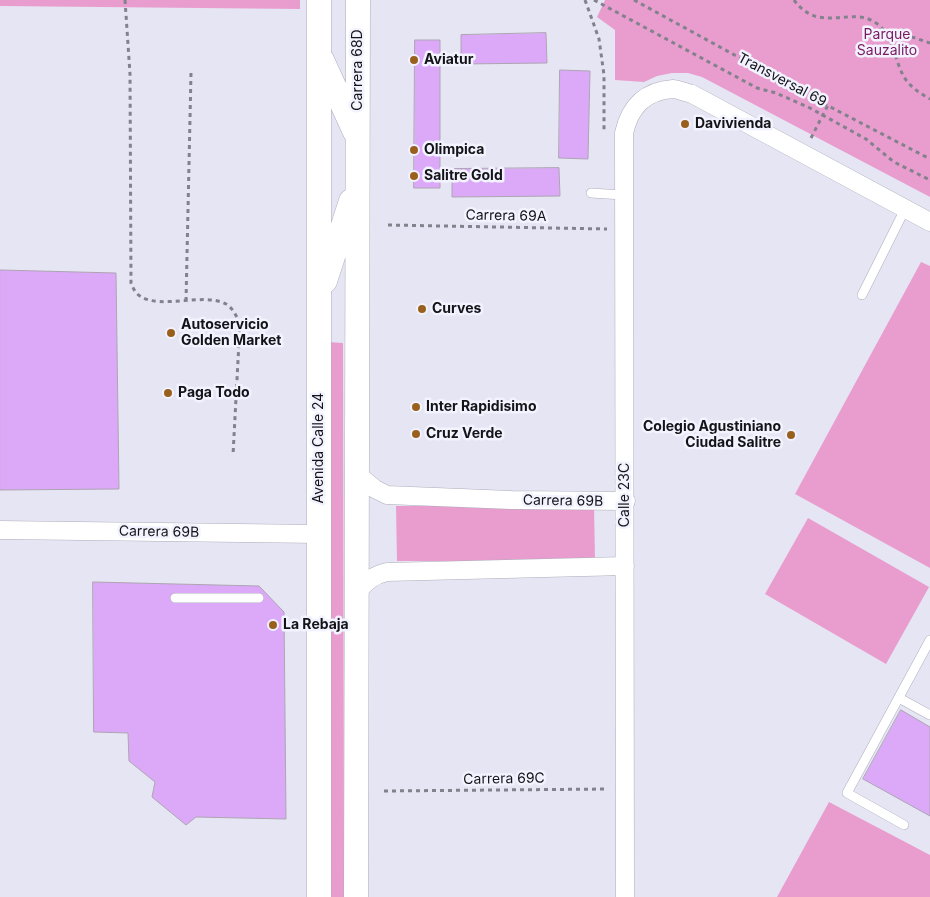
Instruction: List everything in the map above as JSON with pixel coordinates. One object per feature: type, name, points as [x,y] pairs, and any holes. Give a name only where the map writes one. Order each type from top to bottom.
[{"type":"main road","name":"Avenida Calle 24","points":[[319,0],[319,897]]},
{"type":"main road","name":"Carrera 68D","points":[[358,0],[358,140]]},
{"type":"main road","points":[[318,51],[358,140],[356,897]]},
{"type":"main road","points":[[318,299],[358,181]]},
{"type":"street","name":"Calle 23C","points":[[626,897],[626,501],[623,195],[624,133],[627,120],[632,110],[642,99],[658,92],[674,89],[692,94],[905,209]]},
{"type":"street","points":[[905,209],[930,222]]},
{"type":"street","name":"Carrera 69B","points":[[357,474],[387,496],[626,501]]},
{"type":"street","name":"Carrera 69B","points":[[0,530],[319,534]]},
{"type":"street","points":[[357,592],[366,581],[376,574],[387,572],[625,566]]},
{"type":"lane","points":[[591,193],[623,195]]},
{"type":"lane","points":[[862,295],[905,209]]},
{"type":"lane","points":[[175,598],[260,598]]},
{"type":"lane","points":[[904,825],[847,793],[930,640]]},
{"type":"lane","points":[[898,698],[930,715]]},
{"type":"path","points":[[125,0],[130,74],[131,283],[135,292],[141,297],[155,301],[213,300],[225,304],[234,311],[240,323],[233,455]]},
{"type":"path","points":[[585,0],[599,39],[604,75],[604,134]]},
{"type":"path","points":[[594,0],[757,88],[776,93],[823,115],[866,139],[894,162],[930,180]]},
{"type":"path","name":"Transversal 69","points":[[634,0],[930,159]]},
{"type":"path","points":[[794,0],[797,5],[814,17],[863,17],[875,22],[888,33],[905,79],[913,88],[930,99]]},
{"type":"path","points":[[888,33],[903,34],[930,43]]},
{"type":"path","points":[[186,301],[191,73]]},
{"type":"path","points":[[812,135],[828,105]]},
{"type":"path","points":[[604,194],[604,229]]},
{"type":"path","name":"Carrera 69A","points":[[388,224],[623,230]]},
{"type":"path","name":"Carrera 69C","points":[[384,791],[625,789]]},
{"type":"green space","points":[[0,0],[300,0],[300,9],[0,6]]},
{"type":"green space","name":"Parque Sauzalito","points":[[605,0],[930,0],[930,197],[702,77],[688,73],[672,73],[657,76],[644,82],[615,80],[615,30],[597,17]]},
{"type":"green space","points":[[921,262],[930,266],[930,568],[795,494]]},
{"type":"green space","points":[[328,342],[343,343],[344,897],[328,897]]},
{"type":"green space","points":[[396,506],[594,506],[595,561],[397,561]]},
{"type":"green space","points":[[808,518],[929,587],[886,664],[765,594]]},
{"type":"green space","points":[[829,802],[930,855],[930,897],[777,897]]},
{"type":"building","points":[[546,33],[547,63],[461,64],[461,35]]},
{"type":"building","points":[[415,40],[440,40],[440,188],[414,188]]},
{"type":"building","points":[[560,70],[590,71],[588,159],[559,158]]},
{"type":"building","points":[[559,168],[560,196],[452,197],[452,169]]},
{"type":"building","points":[[0,270],[116,273],[119,489],[0,490]]},
{"type":"building","points":[[93,582],[259,586],[284,612],[286,819],[196,817],[186,825],[152,797],[155,782],[129,761],[128,733],[94,732]]},
{"type":"building","points":[[901,710],[930,727],[930,816],[863,779]]},
{"type":"place","name":"Aviatur","points":[[414,60]]},
{"type":"place","name":"Davivienda","points":[[685,124]]},
{"type":"place","name":"Olimpica","points":[[414,150]]},
{"type":"place","name":"Salitre Gold","points":[[414,176]]},
{"type":"place","name":"Curves","points":[[422,309]]},
{"type":"place","name":"Autoservicio Golden Market","points":[[171,333]]},
{"type":"place","name":"Paga Todo","points":[[168,393]]},
{"type":"place","name":"Inter Rapidisimo","points":[[416,407]]},
{"type":"place","name":"Cruz Verde","points":[[416,434]]},
{"type":"place","name":"Colegio Agustiniano Ciudad Salitre","points":[[791,435]]},
{"type":"place","name":"La Rebaja","points":[[273,625]]}]
